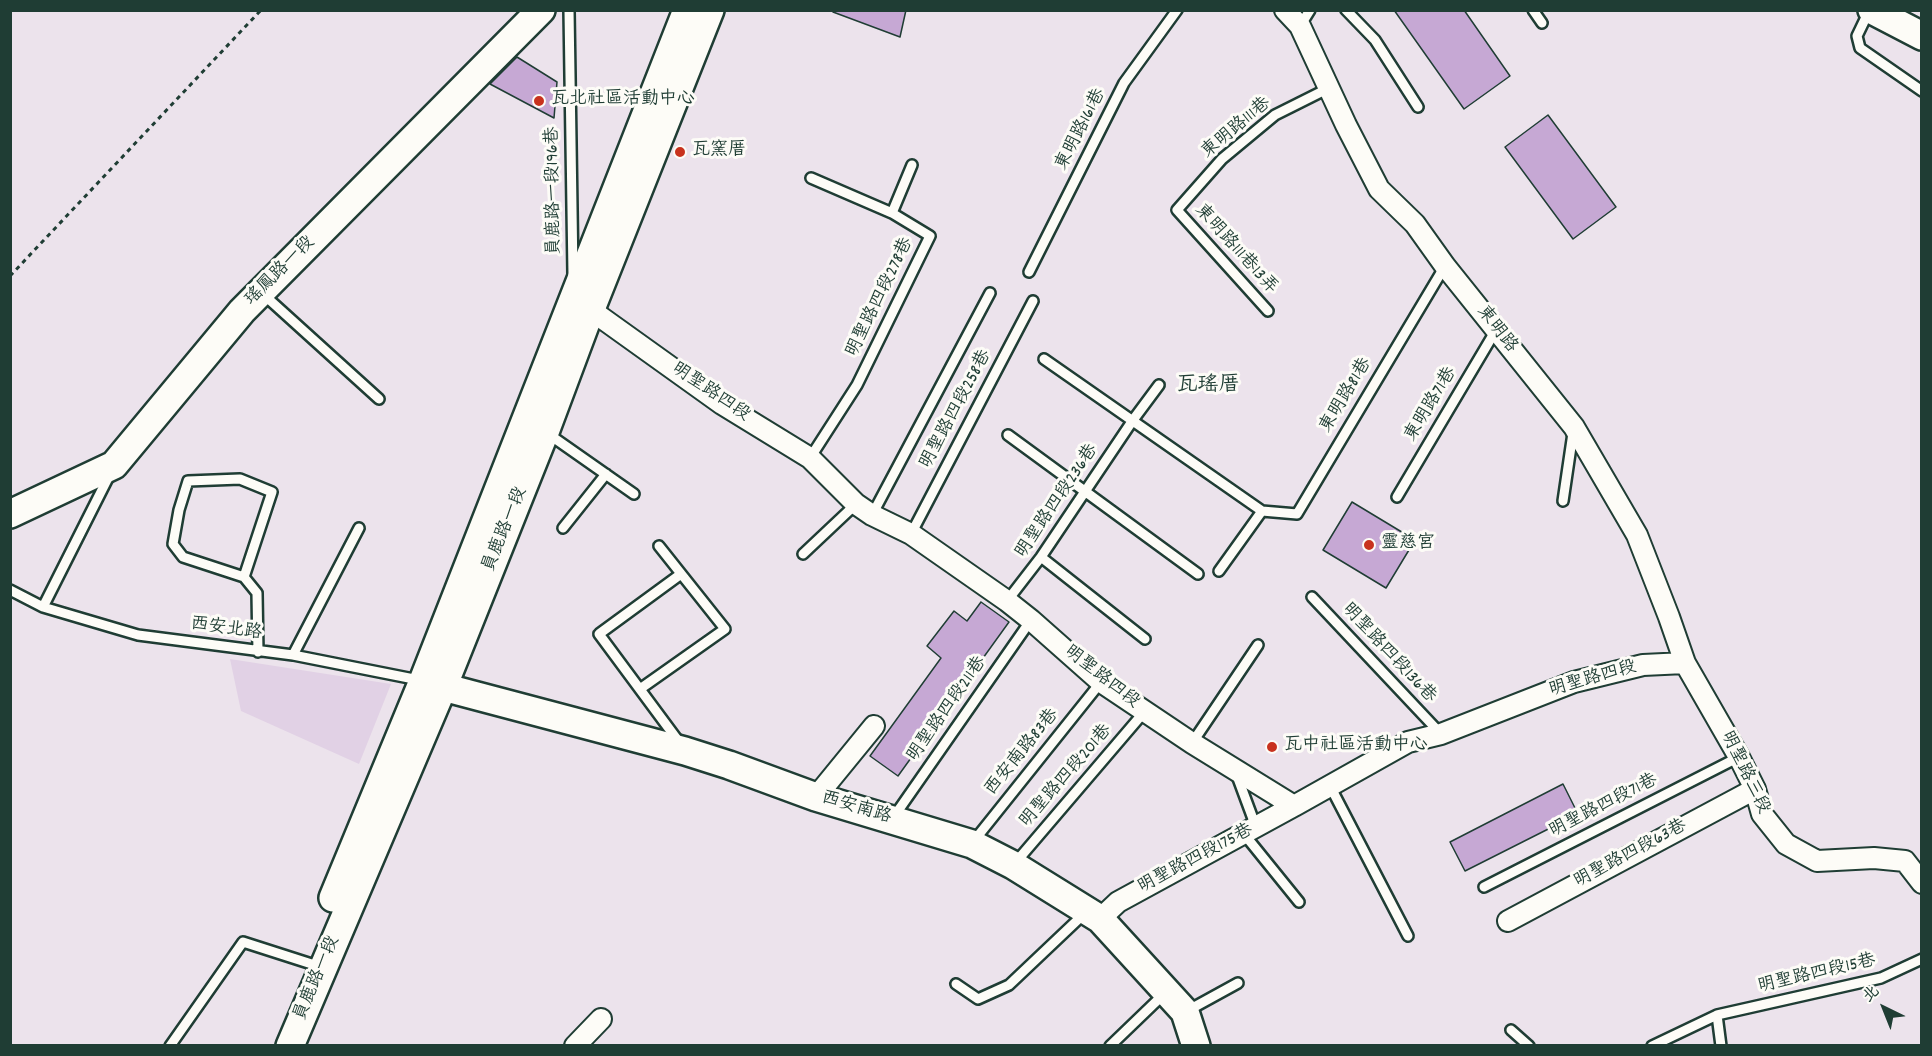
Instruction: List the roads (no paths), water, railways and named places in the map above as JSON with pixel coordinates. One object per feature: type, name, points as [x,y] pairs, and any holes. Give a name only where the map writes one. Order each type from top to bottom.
[{"type":"main road","name":"瑤鳳路一段","points":[[10,514],[114,465],[242,311],[541,10]]},
{"type":"main road","name":"員鹿路一段","points":[[433,684],[582,304],[687,10]]},
{"type":"main road","name":"員鹿路一段","points":[[272,1046],[314,965],[433,684],[545,432],[582,304],[710,10]]},
{"type":"main road","points":[[1871,10],[1922,36]]},
{"type":"main road","name":"西安南路","points":[[433,684],[685,751],[816,797],[972,844],[1013,865],[1094,915],[1185,1012],[1196,1046]]},
{"type":"main road","name":"員鹿路一段","points":[[290,1046],[314,965]]},
{"type":"street","name":"東明路","points":[[1285,10],[1305,18],[1329,88],[1379,189],[1415,224],[1445,266],[1574,428],[1637,535],[1685,663]]},
{"type":"street","name":"明聖路四段","points":[[582,304],[722,404],[810,458],[864,509],[911,534],[1007,601],[1101,682],[1191,743],[1294,806],[1408,742],[1441,734],[1574,682],[1643,665],[1685,663]]},
{"type":"street","name":"明聖路三段","points":[[1685,663],[1739,757],[1755,789],[1762,814],[1786,844],[1817,861],[1874,858],[1905,861],[1922,883]]},
{"type":"street","points":[[816,797],[874,726]]},
{"type":"street","name":"明聖路四段63巷","points":[[1508,921],[1755,789]]},
{"type":"street","name":"明聖路四段175巷","points":[[1094,915],[1294,806]]},
{"type":"street","points":[[575,1046],[602,1020]]},
{"type":"lane","name":"員鹿路一段196巷","points":[[569,10],[582,304]]},
{"type":"lane","name":"東明路161巷","points":[[1029,272],[1124,83],[1177,10]]},
{"type":"lane","points":[[1346,10],[1375,40],[1418,107]]},
{"type":"lane","points":[[1533,10],[1542,23]]},
{"type":"lane","points":[[1871,10],[1857,36],[1860,48],[1922,91]]},
{"type":"lane","name":"東明路111巷","points":[[1178,210],[1222,159],[1275,115],[1329,88]]},
{"type":"lane","points":[[892,213],[912,165]]},
{"type":"lane","name":"明聖路四段278巷","points":[[810,458],[857,384],[930,236],[892,213],[811,178]]},
{"type":"lane","name":"東明路111巷13弄","points":[[1178,210],[1268,311]]},
{"type":"lane","name":"東明路81巷","points":[[1262,511],[1297,514],[1445,266]]},
{"type":"lane","points":[[261,292],[379,399]]},
{"type":"lane","points":[[803,554],[864,509],[990,292]]},
{"type":"lane","name":"明聖路四段258巷","points":[[911,534],[1033,301]]},
{"type":"lane","name":"東明路71巷","points":[[1397,497],[1496,330]]},
{"type":"lane","points":[[1044,359],[1262,511],[1219,571]]},
{"type":"lane","name":"明聖路四段236巷","points":[[1007,601],[1041,557],[1159,385]]},
{"type":"lane","points":[[1563,501],[1574,428]]},
{"type":"lane","points":[[545,432],[634,494]]},
{"type":"lane","points":[[1008,435],[1198,574]]},
{"type":"lane","points":[[42,608],[114,465]]},
{"type":"lane","points":[[563,528],[606,474]]},
{"type":"lane","points":[[244,577],[272,492],[240,479],[188,481],[179,510],[173,544],[183,557],[244,577],[257,593],[258,652]]},
{"type":"lane","points":[[292,655],[359,528]]},
{"type":"lane","points":[[640,689],[724,629],[659,546]]},
{"type":"lane","points":[[1041,557],[1145,639]]},
{"type":"lane","points":[[681,574],[599,634],[685,751]]},
{"type":"lane","name":"西安北路","points":[[10,590],[42,608],[138,635],[292,655],[433,684]]},
{"type":"lane","name":"明聖路四段136巷","points":[[1312,597],[1441,734]]},
{"type":"lane","name":"明聖路四段211巷","points":[[892,820],[1031,620]]},
{"type":"lane","points":[[1191,743],[1258,645]]},
{"type":"lane","name":"西安南路83巷","points":[[972,844],[1101,682]]},
{"type":"lane","name":"明聖路四段201巷","points":[[1013,865],[1145,711]]},
{"type":"lane","name":"明聖路四段71巷","points":[[1484,887],[1739,757]]},
{"type":"lane","points":[[1235,770],[1250,831],[1299,902]]},
{"type":"lane","points":[[1330,786],[1408,936]]},
{"type":"lane","points":[[956,984],[978,999],[1009,985],[1094,915]]},
{"type":"lane","points":[[170,1046],[243,942],[314,965]]},
{"type":"lane","name":"明聖路四段15巷","points":[[1652,1046],[1717,1015],[1881,978],[1922,959]]},
{"type":"lane","points":[[1185,1012],[1238,982]]},
{"type":"lane","points":[[1110,1046],[1167,992]]},
{"type":"lane","points":[[1717,1015],[1721,1046]]},
{"type":"lane","points":[[1511,1030],[1529,1046]]},
{"type":"place","name":"瓦北社區活動中心","points":[[539,101]]},
{"type":"place","name":"瓦窯厝","points":[[680,152]]},
{"type":"place","name":"靈慈宮","points":[[1369,545]]},
{"type":"place","name":"瓦中社區活動中心","points":[[1272,747]]},
{"type":"district","name":"瓦瑤厝","points":[[1208,387]]}]
